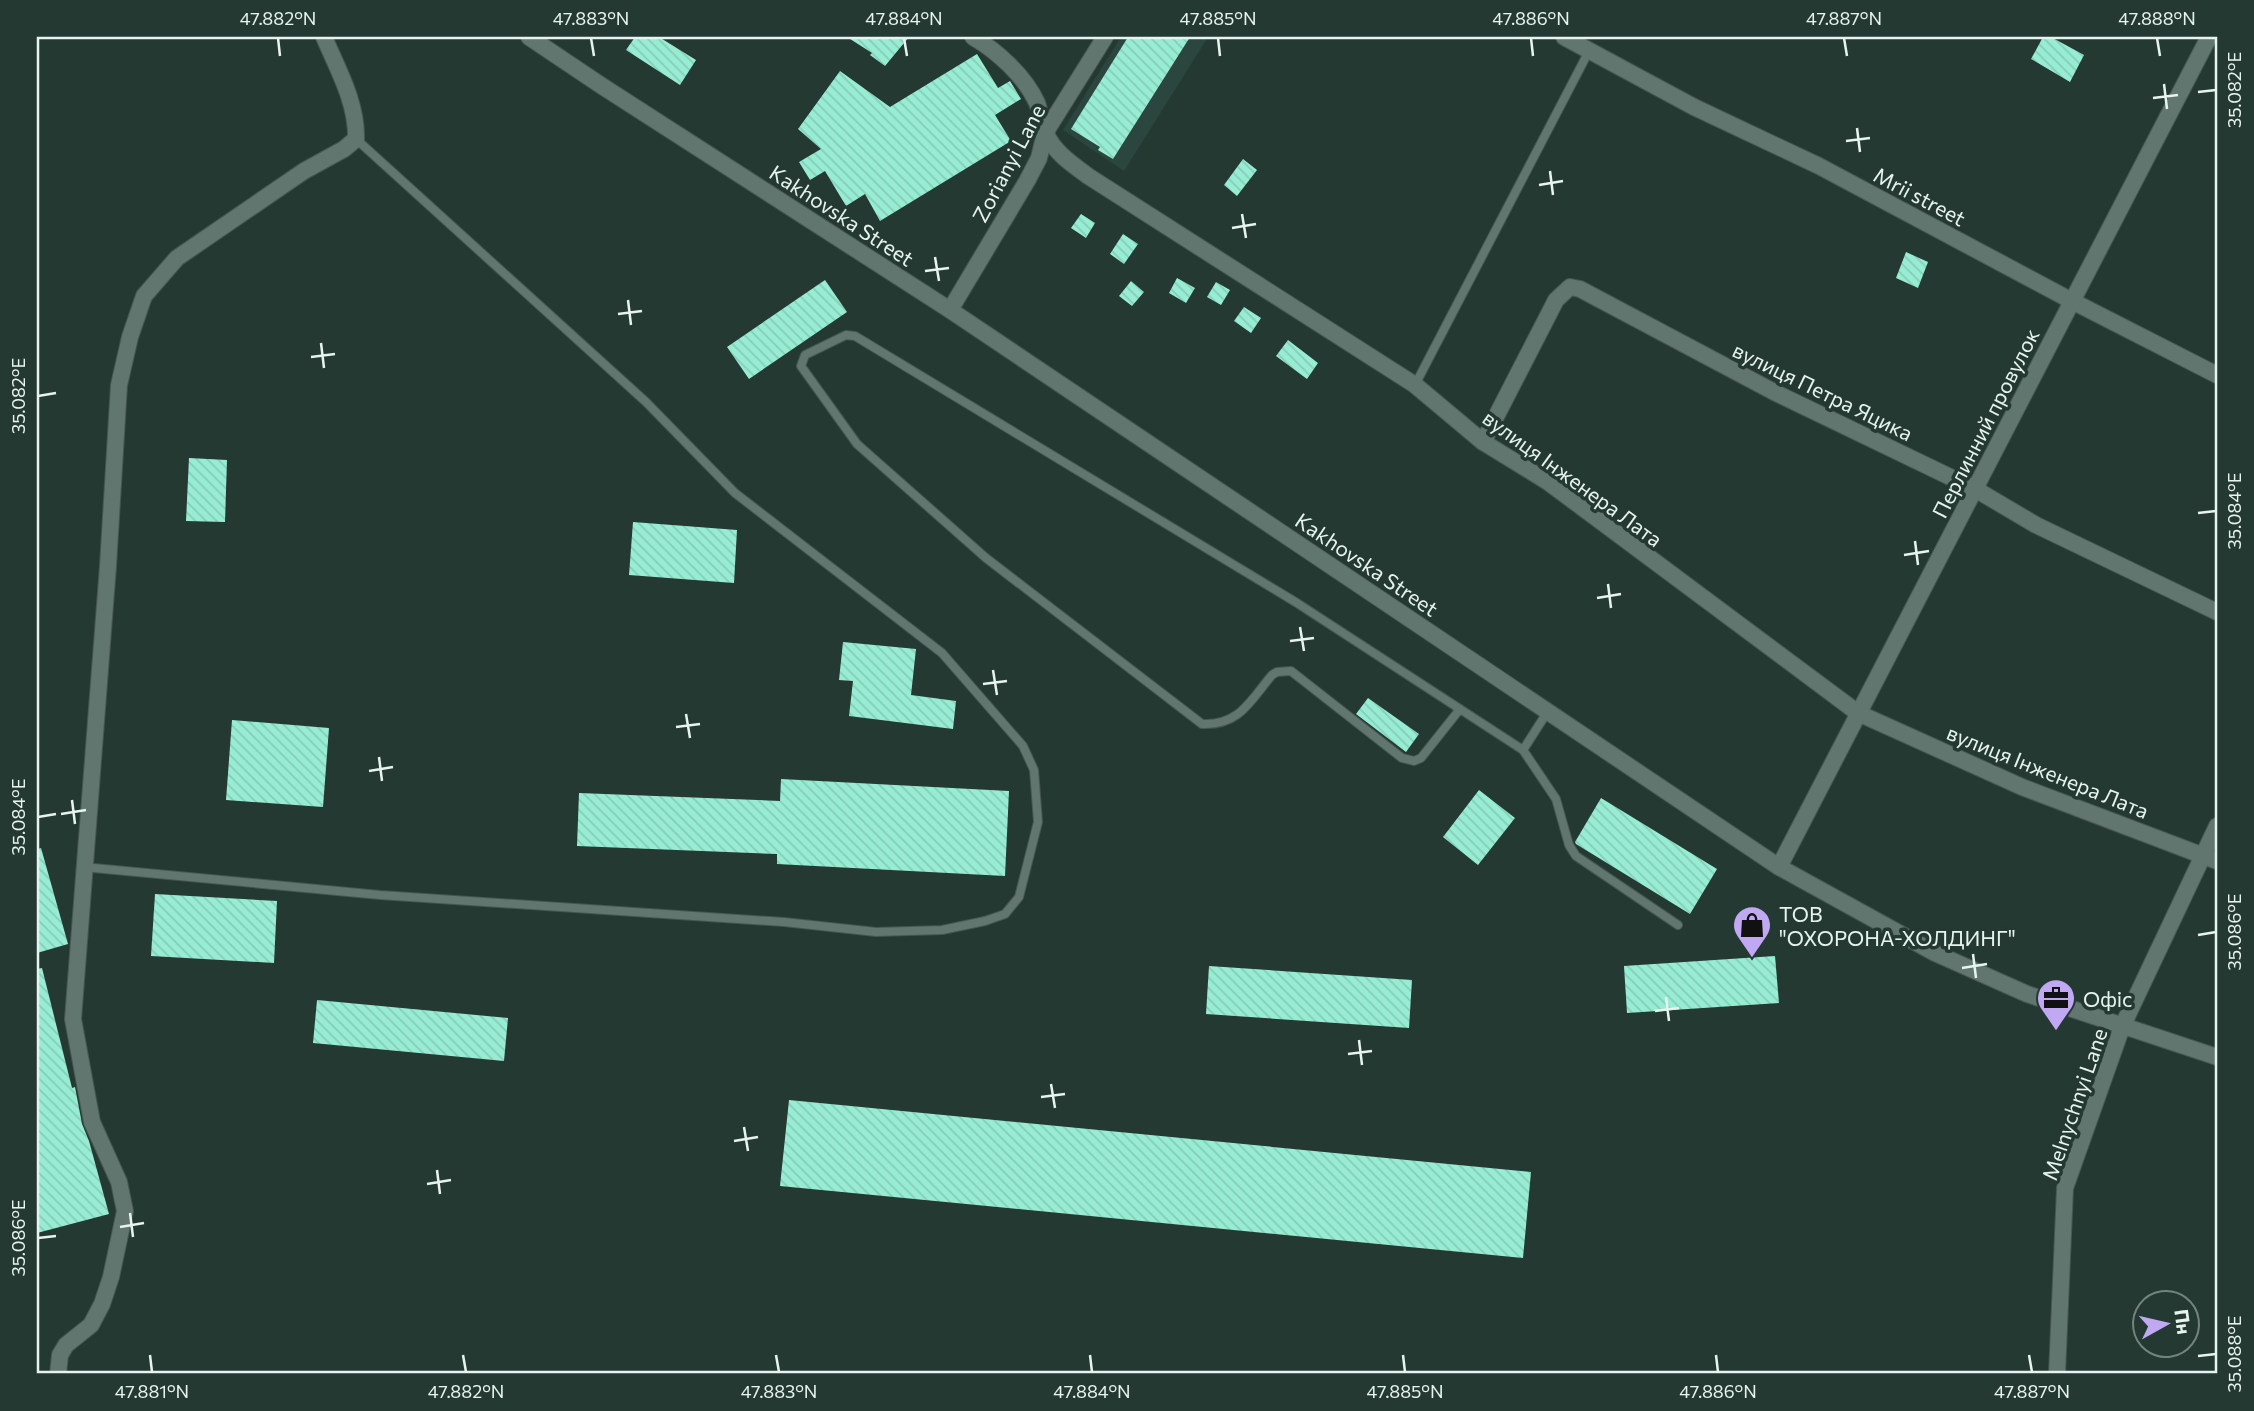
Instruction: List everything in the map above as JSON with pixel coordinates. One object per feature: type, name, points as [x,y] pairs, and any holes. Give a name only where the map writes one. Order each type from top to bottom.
[{"type":"street","points":[[58,1374],[60,1354],[66,1345],[91,1325],[102,1304],[111,1278],[125,1211],[119,1182],[92,1122],[73,1019],[108,566],[119,385],[130,337],[144,296],[177,258],[304,171],[344,149],[356,139],[357,120],[348,91],[324,37]]},
{"type":"street","name":"Kakhovska Street","points":[[529,37],[950,310],[1779,867],[1935,953],[2027,994],[2217,1057]]},
{"type":"street","name":"вулиця Інженера Лата","points":[[973,37],[988,46],[1023,81],[1037,103],[1045,133],[1059,154],[1088,176],[1415,385],[1483,442],[1548,482],[1858,713],[2022,787],[2210,858]]},
{"type":"street","name":"Zorianyi Lane","points":[[950,310],[1027,181],[1039,158],[1045,133],[1105,37]]},
{"type":"street","name":"Mrii street","points":[[1564,37],[1694,107],[1819,166],[2217,375]]},
{"type":"street","name":"Перлинний провулок","points":[[1779,867],[2209,37]]},
{"type":"street","name":"вулиця Петра Яцика","points":[[1483,442],[1556,300],[1570,287],[1580,289],[1776,393],[1975,489],[2036,525],[2217,612]]},
{"type":"street","name":"Melnychnyi Lane","points":[[2057,1374],[2065,1188],[2122,1027],[2210,858],[2217,826]]},
{"type":"lane","points":[[1415,385],[1589,51]]},
{"type":"lane","points":[[83,867],[380,895],[784,922],[876,932],[942,930],[985,921],[1005,914],[1019,897],[1038,822],[1034,770],[1023,746],[951,663],[942,653],[735,493],[646,402],[356,139]]},
{"type":"lane","points":[[1460,709],[1421,758],[1414,761],[1402,758],[1291,671],[1272,675],[1238,715],[1225,723],[1202,724],[986,558],[858,444],[802,366],[802,360],[805,355],[846,335],[855,336],[1297,603],[1460,709],[1523,750],[1556,799],[1569,845],[1576,856],[1678,925]]},
{"type":"lane","points":[[1523,750],[1548,711]]},
{"type":"shaded area","points":[[1121,37],[1208,37],[1124,171],[1063,130]]},
{"type":"building","points":[[635,37],[659,37],[696,60],[680,85],[626,50]]},
{"type":"building","points":[[847,37],[909,37],[885,66],[870,55],[872,53]]},
{"type":"building","points":[[1128,37],[1190,37],[1113,159],[1098,150],[1100,147],[1071,129]]},
{"type":"building","points":[[2043,37],[2051,37],[2084,55],[2070,82],[2031,59]]},
{"type":"building","points":[[977,54],[998,88],[1010,81],[1021,99],[995,115],[1011,141],[880,221],[865,194],[846,206],[825,171],[810,180],[799,162],[821,149],[798,129],[840,71],[890,107]]},
{"type":"building","points":[[1243,159],[1257,170],[1237,196],[1224,185]]},
{"type":"building","points":[[1081,214],[1095,223],[1086,238],[1071,228]]},
{"type":"building","points":[[1123,234],[1138,244],[1124,264],[1110,254]]},
{"type":"building","points":[[1906,252],[1928,262],[1918,288],[1896,278]]},
{"type":"building","points":[[1177,278],[1195,288],[1186,303],[1169,293]]},
{"type":"building","points":[[825,280],[847,312],[749,379],[727,347]]},
{"type":"building","points":[[1131,281],[1144,292],[1132,306],[1119,296]]},
{"type":"building","points":[[1216,282],[1230,290],[1221,305],[1207,297]]},
{"type":"building","points":[[1244,307],[1261,318],[1251,333],[1234,321]]},
{"type":"building","points":[[1288,340],[1318,363],[1307,379],[1276,356]]},
{"type":"building","points":[[189,458],[227,460],[225,522],[186,521]]},
{"type":"building","points":[[633,522],[737,530],[734,583],[629,575]]},
{"type":"building","points":[[843,642],[916,649],[911,695],[956,701],[953,729],[849,716],[853,681],[839,680]]},
{"type":"building","points":[[1368,698],[1419,734],[1406,752],[1356,714]]},
{"type":"building","points":[[232,720],[329,728],[323,807],[226,800]]},
{"type":"building","points":[[781,779],[1009,791],[1005,876],[777,864],[777,854],[577,846],[579,793],[780,801]]},
{"type":"building","points":[[1479,790],[1515,818],[1478,865],[1443,837]]},
{"type":"building","points":[[1601,798],[1717,869],[1690,914],[1576,844]]},
{"type":"building","points":[[41,848],[68,944],[37,953],[37,849]]},
{"type":"building","points":[[155,894],[277,901],[274,963],[151,956]]},
{"type":"building","points":[[1775,956],[1779,1003],[1627,1013],[1624,966]]},
{"type":"building","points":[[1209,966],[1412,980],[1409,1028],[1206,1014]]},
{"type":"building","points":[[42,968],[72,1088],[75,1087],[82,1124],[109,1214],[37,1233],[37,969]]},
{"type":"building","points":[[317,1000],[508,1018],[504,1061],[313,1043]]},
{"type":"building","points":[[789,1100],[1531,1172],[1523,1258],[780,1186]]},
{"type":"place","name":"ТОВ \"ОХОРОНА-ХОЛДИНГ\"","points":[[1752,959]]},
{"type":"place","name":"Офіс","points":[[2056,1032]]}]
